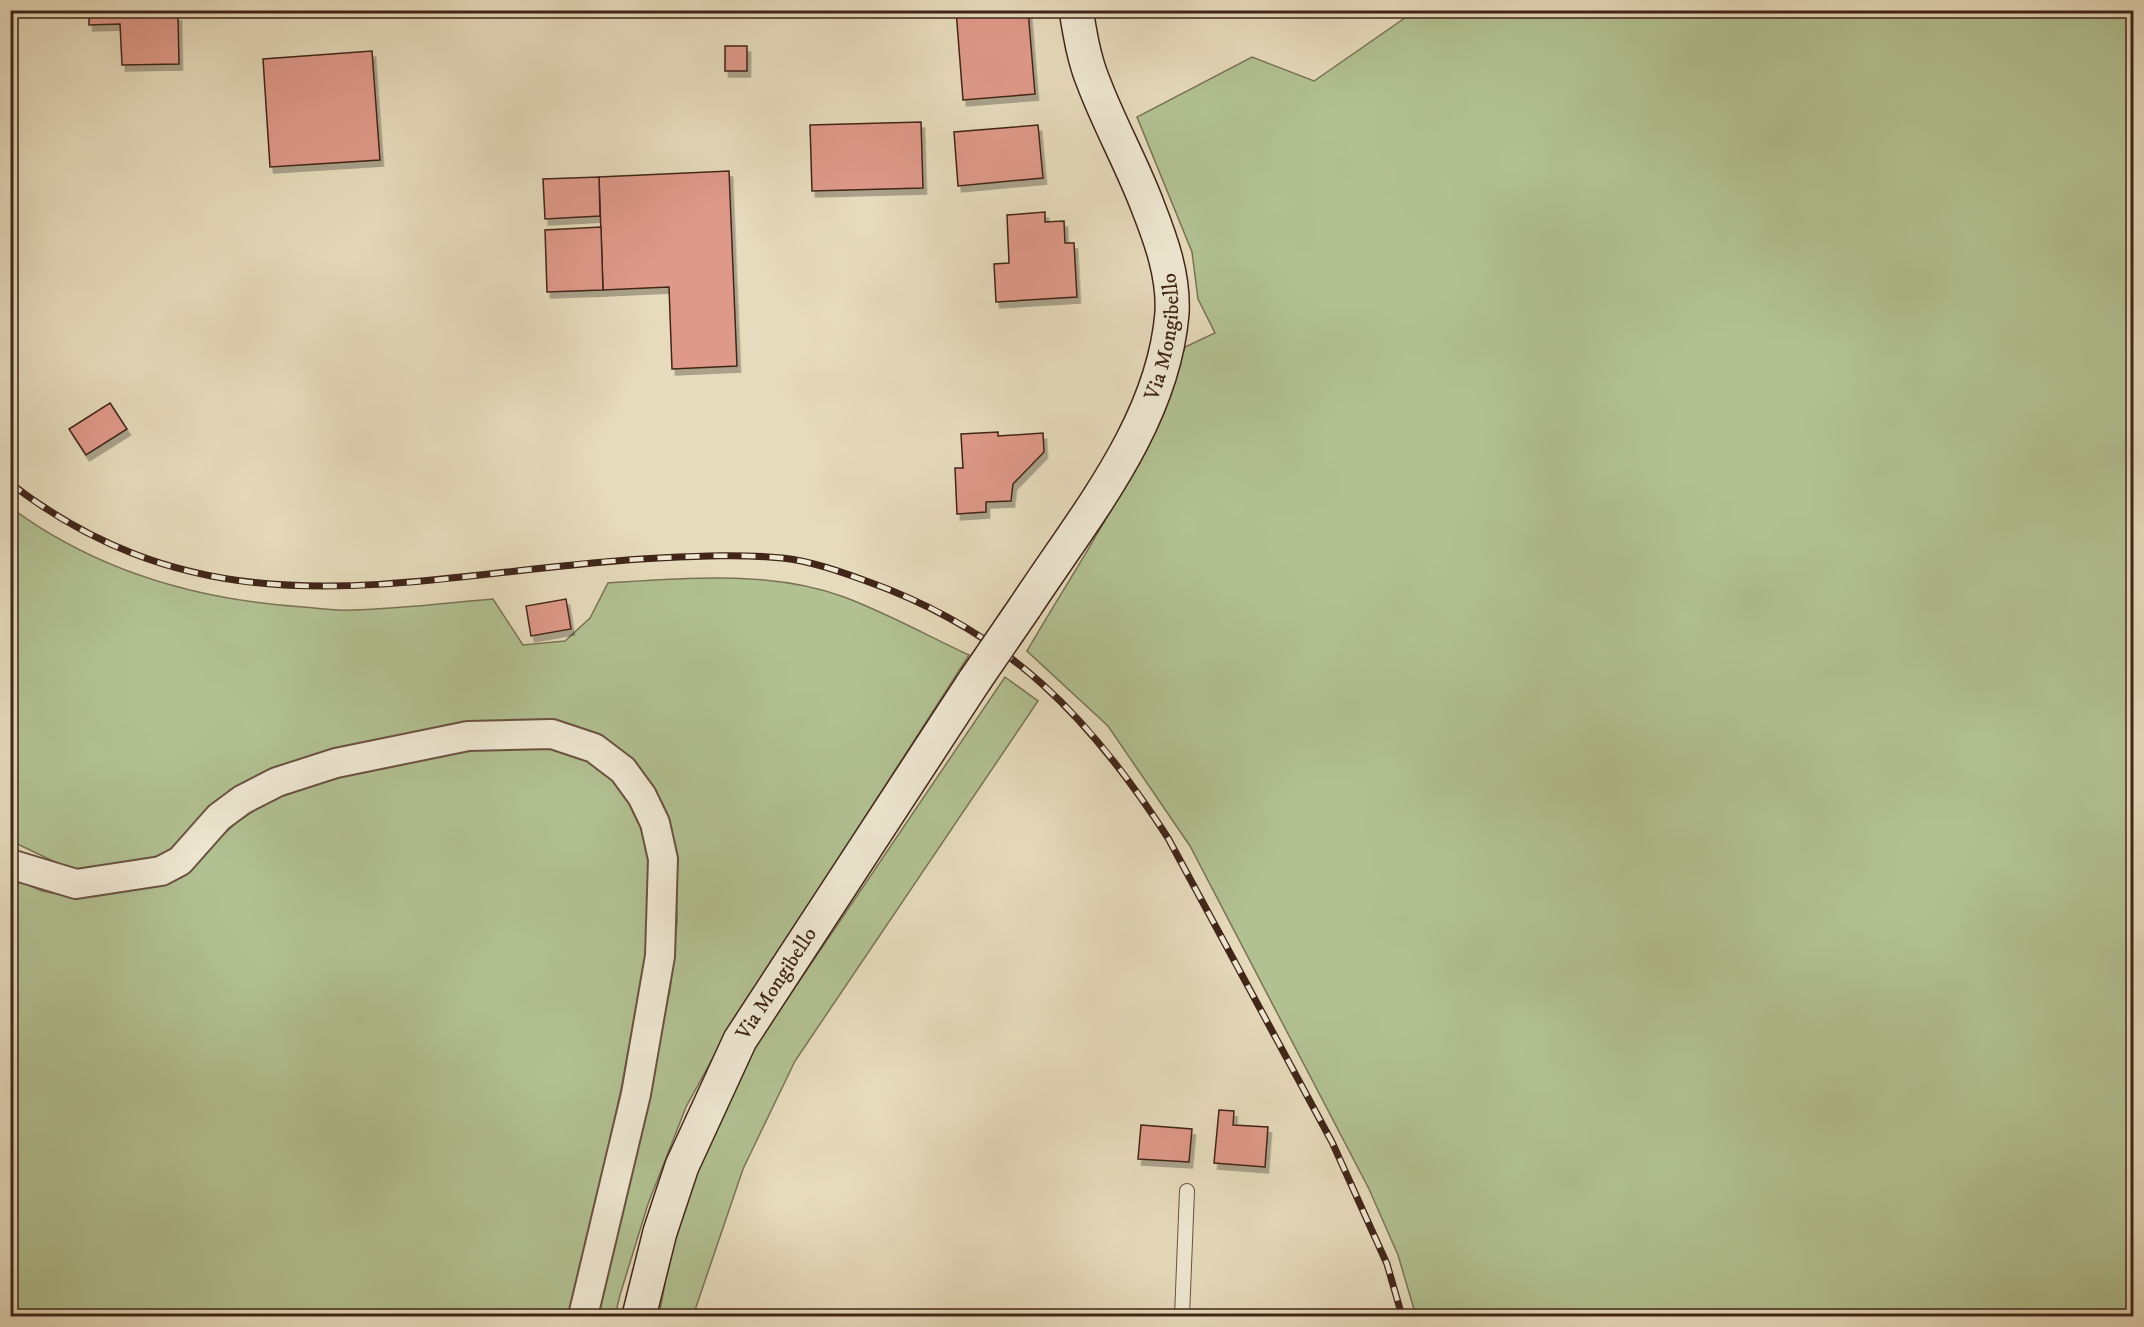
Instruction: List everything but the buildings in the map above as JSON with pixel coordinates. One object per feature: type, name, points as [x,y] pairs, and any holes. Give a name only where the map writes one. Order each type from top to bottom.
[{"type":"street","name":"Via Mongibello","points":[[639,1317],[660,1232],[682,1166],[740,1040],[1131,445],[1155,388],[1172,312],[1170,279],[1148,205],[1092,80],[1076,10]]},
{"type":"street","points":[[10,864],[76,884],[161,871],[180,861],[219,817],[242,800],[277,782],[336,763],[468,736],[552,734],[594,748],[623,770],[642,796],[655,824],[663,859],[660,956],[636,1094],[583,1317]]},
{"type":"lane","points":[[1182,1317],[1187,1191]]},
{"type":"green space","points":[[1415,11],[2133,11],[2133,1316],[1416,1316],[1398,1255],[1369,1189],[1190,846],[1108,726],[1027,651],[1094,540],[1135,465],[1171,388],[1185,347],[1215,333],[1198,299],[1192,252],[1137,117],[1252,57],[1314,81]]},
{"type":"green space","points":[[10,507],[77,549],[113,565],[187,589],[225,597],[264,603],[347,610],[493,599],[523,645],[565,641],[590,618],[608,583],[727,578],[757,579],[816,588],[892,617],[969,655],[726,1034],[686,1107],[648,1204],[615,1316],[594,1316],[670,990],[677,921],[676,850],[661,803],[559,722],[501,721],[338,748],[230,790],[175,850],[157,861],[76,872],[11,841]]},
{"type":"green space","points":[[1005,677],[1038,701],[795,1061],[743,1169],[693,1316],[659,1316],[673,1238],[696,1173],[752,1051]]},
{"type":"green space","points":[[490,741],[554,744],[602,765],[630,800],[653,851],[652,921],[622,1085],[572,1316],[11,1316],[10,877],[42,891],[74,897],[191,864],[236,823],[281,792],[342,771]]},
{"type":"railway","points":[[10,483],[89,534],[167,565],[246,582],[325,586],[405,583],[659,558],[767,557],[804,562],[848,574],[919,602],[963,626],[1004,653],[1041,683],[1076,717],[1108,754],[1168,838],[1332,1142],[1387,1264],[1402,1316]]}]
